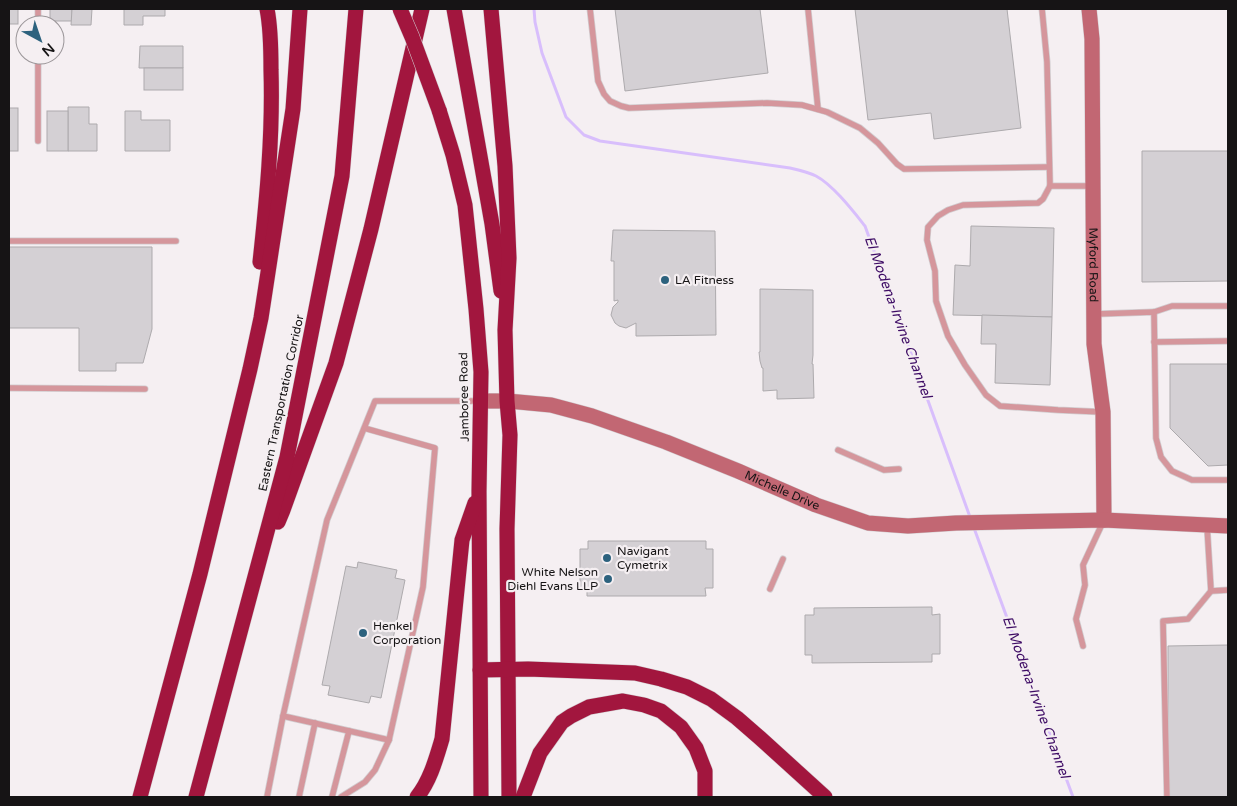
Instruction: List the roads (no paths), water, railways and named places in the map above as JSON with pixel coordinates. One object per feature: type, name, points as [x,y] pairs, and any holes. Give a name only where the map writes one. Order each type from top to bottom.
[{"type":"highway","points":[[250,369],[268,179],[272,92],[267,9]]},
{"type":"highway","points":[[140,797],[203,564],[261,318],[293,109],[300,9]]},
{"type":"highway","name":"Eastern Transportation Corridor","points":[[196,797],[287,457],[342,176],[356,9]]},
{"type":"highway","name":"Jamboree Road","points":[[400,9],[439,110],[452,154],[464,205],[476,309],[481,372],[479,491],[481,797]]},
{"type":"highway","points":[[259,562],[283,510],[336,362],[371,229],[422,9]]},
{"type":"highway","points":[[454,9],[492,224],[505,330]]},
{"type":"highway","points":[[492,9],[505,166],[509,249],[505,330],[510,435],[507,529],[509,797]]},
{"type":"highway","points":[[417,797],[433,767],[442,739],[462,540],[479,491]]},
{"type":"highway","points":[[480,670],[507,669],[635,673],[661,678],[688,687],[711,699],[737,718],[825,797]]},
{"type":"highway","points":[[523,797],[540,753],[562,722],[589,707],[623,701],[661,711],[682,727],[696,748],[705,771],[705,797]]},
{"type":"street","name":"Myford Road","points":[[1091,10],[1094,344],[1103,412],[1104,520]]},
{"type":"street","name":"Michelle Drive","points":[[480,401],[552,405],[618,424],[738,471],[816,505],[868,523],[908,526],[956,523],[1104,520],[1228,526]]},
{"type":"lane","points":[[590,9],[598,81],[604,94],[610,101],[621,106],[629,108],[767,103],[802,105],[827,112],[860,128],[904,169],[1049,167]]},
{"type":"lane","points":[[808,9],[818,109]]},
{"type":"lane","points":[[1042,9],[1047,62],[1050,186],[1043,199],[1038,203],[963,205],[938,216],[928,227],[927,240],[935,271],[936,301],[948,336],[965,365],[986,395],[1000,406],[1103,412]]},
{"type":"lane","points":[[38,65],[38,141]]},
{"type":"lane","points":[[1050,186],[1093,186]]},
{"type":"lane","points":[[9,241],[176,241]]},
{"type":"lane","points":[[1094,314],[1154,312],[1172,306],[1228,306]]},
{"type":"lane","points":[[1154,312],[1156,438],[1161,457],[1172,471],[1192,480],[1228,480]]},
{"type":"lane","points":[[1154,342],[1228,341]]},
{"type":"lane","points":[[9,388],[145,389]]},
{"type":"lane","name":"Michelle Drive","points":[[364,428],[375,401],[480,401]]},
{"type":"lane","points":[[267,797],[283,716],[327,520],[364,428],[434,448],[424,587],[389,740],[375,770],[365,782],[341,797]]},
{"type":"lane","points":[[838,450],[884,470],[899,469]]},
{"type":"lane","points":[[1083,646],[1076,619],[1085,585],[1083,565],[1104,520]]},
{"type":"lane","points":[[1167,797],[1163,622],[1188,619],[1211,591],[1207,526]]},
{"type":"lane","points":[[770,589],[783,559]]},
{"type":"lane","points":[[1211,591],[1228,590]]},
{"type":"lane","points":[[283,716],[389,740]]},
{"type":"lane","points":[[299,797],[315,724]]},
{"type":"lane","points":[[332,797],[349,731]]},
{"type":"waterway","name":"El Modena-Irvine Channel","points":[[534,9],[542,53],[566,117],[584,135],[600,141],[800,170],[822,180],[849,206],[865,226],[970,517]]},
{"type":"waterway","name":"El Modena-Irvine Channel","points":[[974,528],[1073,797]]},
{"type":"place","name":"LA Fitness","points":[[665,280]]},
{"type":"place","name":"Navigant Cymetrix","points":[[607,558]]},
{"type":"place","name":"White Nelson Diehl Evans LLP","points":[[608,579]]},
{"type":"place","name":"Henkel Corporation","points":[[363,633]]}]
